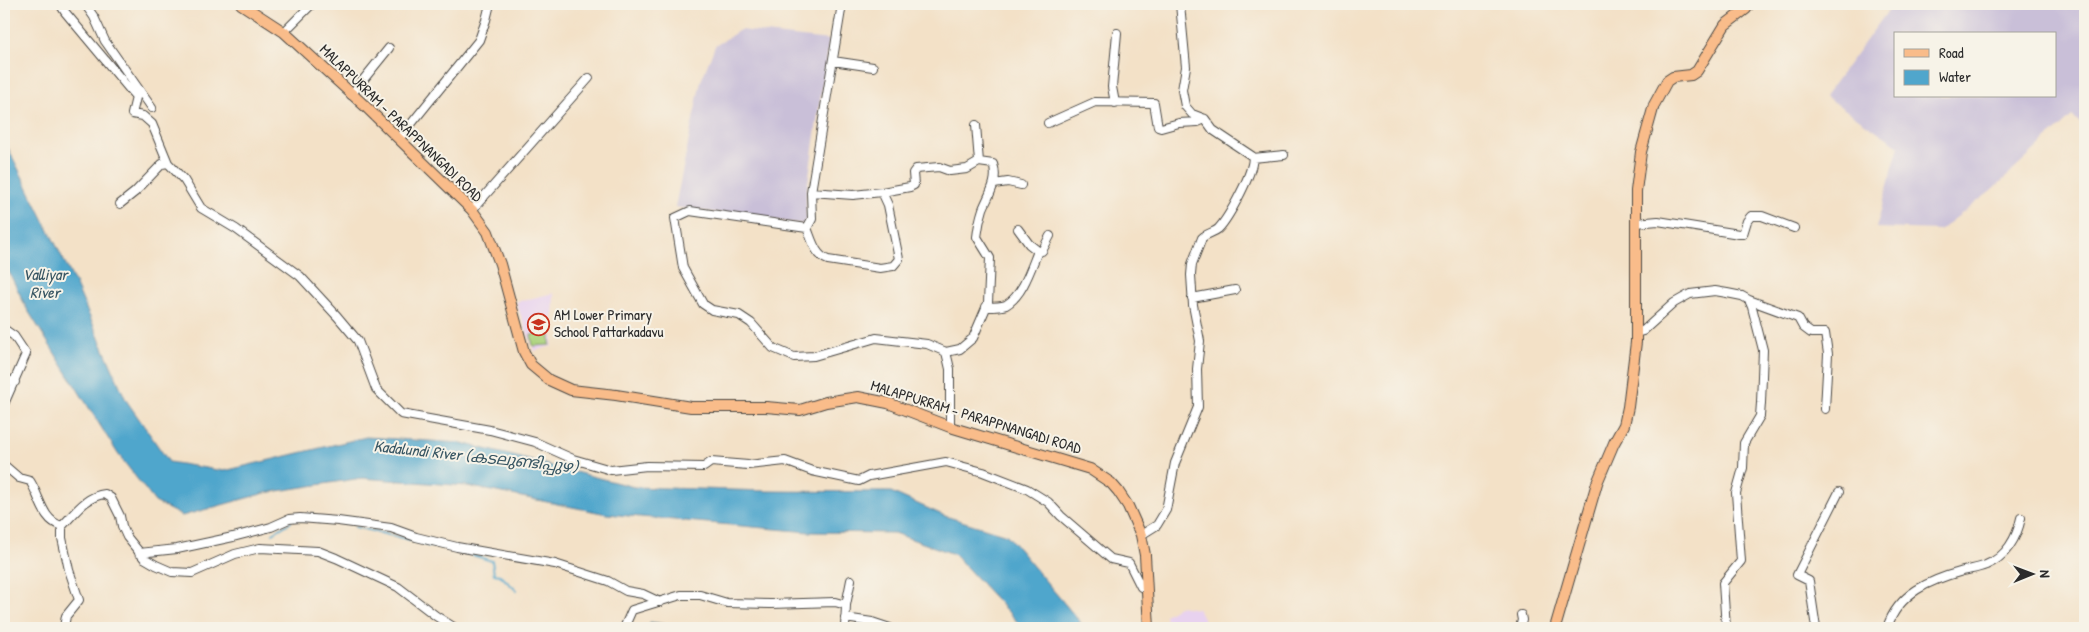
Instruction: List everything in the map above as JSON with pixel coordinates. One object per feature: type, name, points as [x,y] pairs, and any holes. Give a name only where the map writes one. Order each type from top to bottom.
[{"type":"main road","name":"MALAPPURRAM - PARAPPNANGADI ROAD","points":[[241,4],[284,32],[472,210],[488,232],[500,264],[524,352],[531,365],[549,380],[571,390],[691,407],[766,407],[800,410],[826,402],[858,397],[888,403],[950,427],[1090,469],[1111,483],[1118,491],[1128,506],[1141,535],[1148,588],[1149,628]]},
{"type":"main road","points":[[1555,628],[1597,483],[1626,419],[1635,360],[1636,191],[1639,161],[1651,115],[1660,91],[1670,78],[1691,75],[1697,71],[1725,25],[1746,9],[1749,4]]},
{"type":"street","points":[[60,4],[64,12],[152,108]]},
{"type":"street","points":[[85,4],[137,93],[132,114],[143,116],[152,124],[168,163],[184,180],[201,208],[236,229],[300,276],[358,341],[376,389],[401,414],[490,430],[535,442],[573,459],[611,470],[647,466],[704,467],[711,462],[748,465],[785,461],[812,471],[859,481],[870,476],[946,462],[983,472],[1027,488],[1048,502],[1061,516],[1111,559],[1129,563],[1141,587],[1148,588]]},
{"type":"street","points":[[284,32],[312,4]]},
{"type":"street","points":[[399,139],[478,40],[490,4]]},
{"type":"street","points":[[842,4],[811,192],[812,219],[807,228],[816,252],[828,260],[880,268],[893,266],[899,259],[899,253],[888,206],[882,192]]},
{"type":"street","points":[[1180,4],[1186,67],[1182,90],[1185,106],[1192,114],[1205,119],[1213,130],[1253,158],[1284,155]]},
{"type":"street","points":[[1115,103],[1112,87],[1117,33]]},
{"type":"street","points":[[351,94],[389,48]]},
{"type":"street","points":[[833,61],[873,67]]},
{"type":"street","points":[[472,210],[589,78]]},
{"type":"street","points":[[1048,123],[1095,102],[1154,103],[1158,127],[1161,128],[1179,123],[1198,122],[1205,119]]},
{"type":"street","points":[[976,125],[979,162]]},
{"type":"street","points":[[1141,535],[1157,525],[1166,510],[1175,464],[1198,407],[1197,369],[1200,341],[1192,298],[1192,264],[1198,245],[1206,234],[1216,230],[1223,224],[1245,183],[1253,158]]},
{"type":"street","points":[[807,228],[690,211],[675,218],[683,268],[702,304],[712,310],[738,315],[751,322],[773,348],[794,357],[814,356],[876,338],[926,344],[946,352],[960,349],[973,338],[986,308],[990,258],[977,237],[983,210],[994,184],[996,173],[993,164],[979,162],[967,169],[950,171],[939,167],[916,169],[913,173],[914,184],[910,187],[882,192],[853,195],[811,192]]},
{"type":"street","points":[[120,204],[135,192],[162,164],[168,163]]},
{"type":"street","points":[[994,184],[1008,182],[1021,185]]},
{"type":"street","points":[[1636,223],[1658,221],[1743,234],[1747,221],[1752,216],[1762,216],[1794,228]]},
{"type":"street","points":[[1018,229],[1029,244],[1038,251]]},
{"type":"street","points":[[986,308],[1005,305],[1017,294],[1031,270],[1038,251],[1045,248],[1050,236]]},
{"type":"street","points":[[1192,298],[1235,290]]},
{"type":"street","points":[[1636,333],[1643,331],[1674,303],[1690,294],[1715,291],[1742,296],[1798,318],[1803,327],[1811,333],[1825,333],[1828,354],[1825,409]]},
{"type":"street","points":[[1726,628],[1723,584],[1741,561],[1736,493],[1743,468],[1744,443],[1760,416],[1762,402],[1764,350],[1749,300]]},
{"type":"street","points":[[4,329],[14,336],[26,354],[4,404]]},
{"type":"street","points":[[946,352],[950,370],[950,427]]},
{"type":"street","points":[[4,380],[15,382]]},
{"type":"street","points":[[4,465],[19,478],[30,481],[49,519],[56,525],[62,526]]},
{"type":"street","points":[[1816,628],[1809,581],[1797,575],[1839,492]]},
{"type":"street","points":[[64,627],[66,616],[79,600],[68,570],[62,538],[62,526],[85,503],[97,495],[105,494],[111,498],[127,537],[139,553],[144,558],[172,572],[192,573],[235,554],[260,548],[318,551],[398,587],[455,628]]},
{"type":"street","points":[[1887,628],[1897,606],[1910,594],[1930,581],[1987,565],[2004,553],[2018,532],[2022,518]]},
{"type":"street","points":[[139,553],[233,537],[270,527],[289,519],[338,521],[391,528],[416,537],[457,547],[546,562],[608,581],[626,591],[643,594],[660,602]]},
{"type":"street","points":[[845,628],[846,605],[851,580]]},
{"type":"street","points":[[624,628],[632,610],[681,595],[700,595],[727,603],[835,602],[846,605]]},
{"type":"street","points":[[1520,628],[1521,615]]},
{"type":"street","points":[[845,618],[872,622],[890,628]]},
{"type":"shaded area","points":[[1893,4],[2085,4],[2085,127],[2072,116],[1991,191],[1940,230],[1876,228],[1899,146],[1825,96]]},
{"type":"shaded area","points":[[740,30],[829,40],[806,196],[806,218],[803,224],[675,207],[701,81],[715,46]]},
{"type":"shaded area","name":"AM Lower Primary School Pattarkadavu","points":[[554,293],[552,346],[534,351],[516,302]]},
{"type":"shaded area","points":[[1179,606],[1197,609],[1204,619],[1203,628],[1167,628],[1165,615]]},
{"type":"green space","points":[[541,333],[550,335],[550,345],[533,346],[531,335]]},
{"type":"water","name":"Valliyar River","points":[[4,140],[75,283],[126,400],[169,462],[224,471],[366,437],[462,443],[634,487],[891,492],[945,516],[1007,535],[1085,628],[1023,628],[954,554],[894,533],[809,532],[607,514],[467,486],[362,478],[265,493],[182,516],[155,502],[118,454],[27,309],[4,262]]},
{"type":"water","points":[[650,622],[671,625],[670,628],[649,628]]},
{"type":"waterway","points":[[273,533],[291,522]]},
{"type":"waterway","points":[[355,527],[419,542],[428,546],[440,547]]},
{"type":"waterway","points":[[449,548],[492,561],[494,574],[500,575],[517,591]]},
{"type":"place","name":"AM Lower Primary School Pattarkadavu","points":[[538,324]]},
{"type":"water label","name":"Kadalundi River (കടലുണ്ടിപ്പുഴ)","points":[[476,456]]}]
